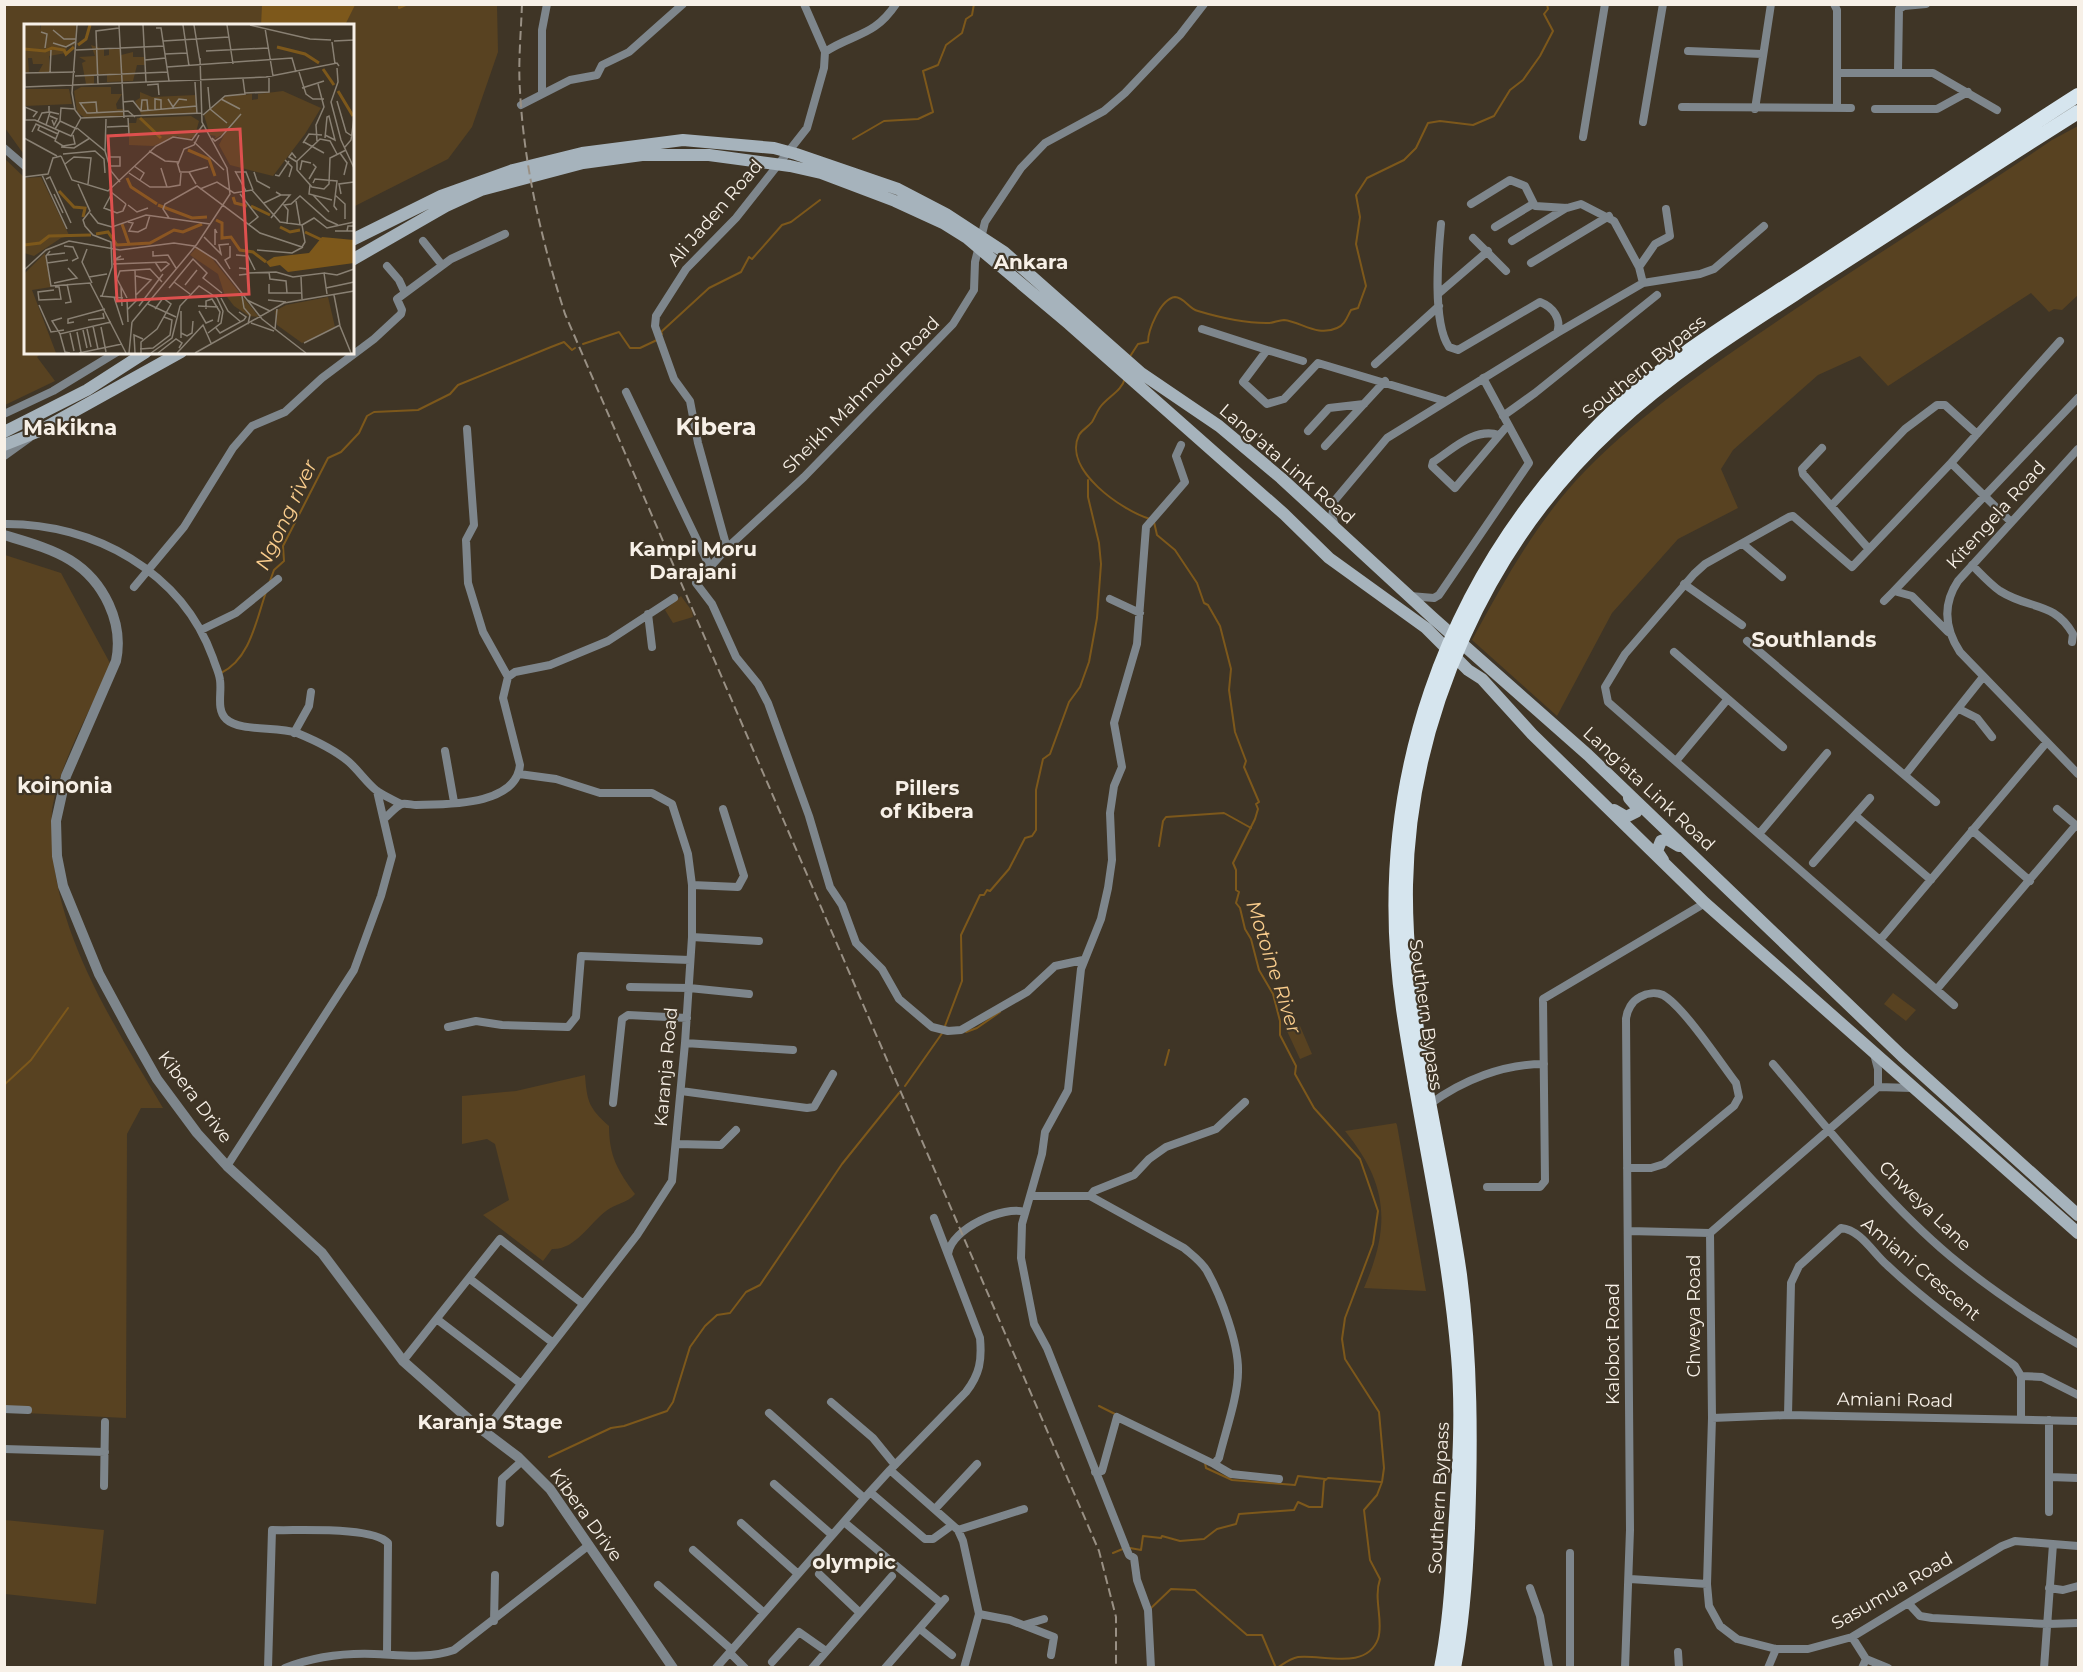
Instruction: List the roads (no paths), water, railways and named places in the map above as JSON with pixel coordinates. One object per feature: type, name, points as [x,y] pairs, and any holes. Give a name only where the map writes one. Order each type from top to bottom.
[{"type":"highway","name":"Southern Bypass","points":[[1441,1668],[1450,1614],[1458,1519],[1462,1399],[1458,1349],[1440,1225],[1403,1006],[1396,907],[1396,874],[1402,803],[1416,734],[1441,660],[1474,592],[1520,516],[1566,460],[1604,419],[1727,324],[2079,95]]},
{"type":"highway","name":"Southern Bypass","points":[[1454,1668],[1468,1557],[1470,1396],[1460,1276],[1412,985],[1406,918],[1406,881],[1417,785],[1427,737],[1454,659],[1489,586],[1526,527],[1552,492],[1611,428],[1703,354],[2079,112]]},
{"type":"main road","points":[[354,239],[441,196],[582,153],[682,140],[774,148],[898,189],[946,214],[1005,252],[1117,359]]},
{"type":"main road","points":[[354,259],[446,206],[525,167],[642,156],[709,155],[771,163],[790,166],[853,185],[943,223],[967,238],[1117,359]]},
{"type":"main road","points":[[4,432],[78,395],[143,354]]},
{"type":"main road","points":[[4,445],[37,432],[177,354]]},
{"type":"main road","name":"Lang'ata Link Road","points":[[1117,359],[1142,372],[1219,426],[1281,478],[1410,596],[1468,670],[1482,679],[1532,734],[1589,790]]},
{"type":"main road","name":"Lang'ata Link Road","points":[[1117,359],[1134,384],[1191,431],[1284,514],[1329,558],[1478,655],[1698,859],[1902,1056],[2079,1215]]},
{"type":"main road","points":[[1281,478],[1263,469],[1240,450],[1230,452],[1229,458],[1284,514]]},
{"type":"main road","points":[[1589,790],[1621,816],[1626,817],[1636,812],[1636,806],[1606,772]]},
{"type":"main road","points":[[1589,790],[1705,903],[2079,1233]]},
{"type":"main road","points":[[1669,868],[1658,851],[1658,844],[1667,839],[1698,859]]},
{"type":"street","points":[[542,93],[542,30],[547,4]]},
{"type":"street","points":[[521,105],[570,80],[597,75],[602,65],[629,52],[683,4]]},
{"type":"street","points":[[804,4],[825,52],[844,41],[871,31],[896,4]]},
{"type":"street","name":"Sheikh Mahmoud Road","points":[[1083,960],[1055,966],[1027,992],[961,1030],[932,1027],[899,999],[882,969],[856,943],[842,905],[831,887],[809,816],[768,703],[758,684],[736,657],[712,604],[696,583],[727,548],[804,477],[953,324],[974,290],[975,262],[985,222],[1021,168],[1045,143],[1104,111],[1125,93],[1180,35],[1204,4]]},
{"type":"street","points":[[1583,137],[1605,4]]},
{"type":"street","points":[[1643,122],[1663,4]]},
{"type":"street","points":[[1755,109],[1771,4]]},
{"type":"street","points":[[1834,4],[1837,10],[1837,108]]},
{"type":"street","points":[[1898,71],[1899,9],[1904,6],[1926,4]]},
{"type":"street","points":[[1688,51],[1762,54]]},
{"type":"street","name":"Ali Jaden Road","points":[[727,548],[698,443],[690,401],[677,385],[655,326],[656,316],[686,269],[736,218],[807,128],[824,68],[825,52]]},
{"type":"street","points":[[1837,72],[1933,73],[1997,110]]},
{"type":"street","points":[[1875,109],[1937,110],[1968,92]]},
{"type":"street","points":[[1682,107],[1851,108]]},
{"type":"street","points":[[4,148],[24,165]]},
{"type":"street","points":[[1471,204],[1510,180],[1525,186],[1533,204],[1545,209],[1566,208],[1581,204],[1609,216],[1639,267],[1643,283]]},
{"type":"street","points":[[1495,227],[1533,204]]},
{"type":"street","points":[[1512,241],[1566,208]]},
{"type":"street","points":[[1639,267],[1655,244],[1670,236],[1666,208]]},
{"type":"street","points":[[1531,263],[1609,216]]},
{"type":"street","points":[[1441,224],[1439,306],[1442,333],[1445,342],[1452,350],[1458,350],[1540,302],[1547,304],[1558,318],[1560,324],[1557,333]]},
{"type":"street","points":[[1337,531],[1332,516],[1335,500],[1387,438],[1643,283],[1700,274],[1714,269],[1764,226]]},
{"type":"street","points":[[354,353],[374,339],[401,314],[402,310],[397,299],[442,265],[505,234]]},
{"type":"street","points":[[1473,238],[1506,271]]},
{"type":"street","points":[[423,241],[442,265]]},
{"type":"street","points":[[1438,294],[1488,251]]},
{"type":"street","points":[[387,266],[399,280],[405,293]]},
{"type":"street","points":[[1503,416],[1657,295]]},
{"type":"street","points":[[1375,364],[1439,306]]},
{"type":"street","points":[[1202,329],[1303,361]]},
{"type":"street","points":[[1954,1005],[1608,702],[1605,687],[1625,654],[1684,584],[1705,564],[1793,516],[1852,567],[1951,463],[2060,341]]},
{"type":"street","points":[[1268,350],[1243,382],[1256,397],[1267,404],[1284,399],[1318,363],[1385,381],[1445,401]]},
{"type":"street","points":[[4,414],[53,391],[114,354]]},
{"type":"street","points":[[134,587],[184,527],[233,448],[252,426],[285,412],[335,367],[353,354]]},
{"type":"street","points":[[1410,596],[1434,598],[1439,595],[1529,463],[1483,378]]},
{"type":"street","points":[[1325,446],[1385,381]]},
{"type":"street","points":[[626,392],[710,567]]},
{"type":"street","points":[[1884,602],[2079,398]]},
{"type":"street","points":[[1308,431],[1329,408],[1364,404]]},
{"type":"street","points":[[1831,506],[1905,429],[1937,405],[1945,405],[1977,434]]},
{"type":"street","points":[[1499,435],[1483,432],[1475,435],[1433,462],[1432,466],[1455,488],[1508,425]]},
{"type":"street","points":[[4,525],[64,529],[116,549],[148,569],[180,599],[201,630],[219,675],[220,708],[225,718],[234,724],[294,733],[314,741],[348,761],[377,791],[402,804],[454,802],[497,795],[509,787],[519,774],[520,765],[504,698],[508,677],[483,632],[468,582],[466,540],[474,525],[467,429]]},
{"type":"street","points":[[4,455],[37,432]]},
{"type":"street","points":[[1151,1668],[1147,1604],[1137,1580],[1134,1558],[1129,1555],[1047,1348],[1034,1324],[1021,1258],[1020,1240],[1045,1132],[1068,1090],[1083,960],[1101,920],[1108,888],[1112,860],[1110,813],[1114,786],[1122,767],[1113,723],[1137,644],[1146,527],[1185,482],[1176,456],[1181,445]]},
{"type":"street","points":[[1822,448],[1802,472],[1868,548]]},
{"type":"street","name":"Kitengela Road","points":[[1949,632],[1947,615],[1952,590],[2079,449]]},
{"type":"street","points":[[1951,463],[2011,522]]},
{"type":"street","name":"Kibera Drive","points":[[4,534],[43,547],[71,561],[94,581],[116,622],[119,645],[116,661],[66,776],[59,799],[57,856],[63,886],[99,974],[157,1079],[197,1133],[227,1166],[322,1252],[403,1361],[484,1432],[522,1461],[550,1489],[673,1668]]},
{"type":"street","points":[[1743,544],[1782,577]]},
{"type":"street","points":[[1972,566],[1998,590],[2025,603],[2049,608],[2059,615],[2073,634],[2072,642]]},
{"type":"street","points":[[201,630],[236,612],[275,581]]},
{"type":"street","points":[[1684,584],[1742,626]]},
{"type":"street","points":[[1894,591],[1912,596],[1949,632],[1960,652],[2079,774]]},
{"type":"street","points":[[508,677],[515,672],[550,665],[608,641],[674,598]]},
{"type":"street","points":[[1110,600],[1140,614]]},
{"type":"street","points":[[648,614],[652,647]]},
{"type":"street","points":[[1747,641],[1936,802]]},
{"type":"street","points":[[1674,652],[1783,747]]},
{"type":"street","points":[[1905,775],[1983,677]]},
{"type":"street","points":[[294,733],[309,706],[311,692]]},
{"type":"street","points":[[1676,761],[1727,700]]},
{"type":"street","points":[[1959,709],[1977,718],[1992,737]]},
{"type":"street","points":[[1880,940],[2047,742]]},
{"type":"street","points":[[445,751],[454,802]]},
{"type":"street","points":[[1759,834],[1827,753]]},
{"type":"street","name":"Karanja Road","points":[[484,1432],[582,1303],[613,1268],[658,1206],[672,1181],[692,937],[692,885],[684,838],[676,812],[668,800],[652,793],[600,794],[556,779],[519,774]]},
{"type":"street","points":[[227,1166],[354,970],[381,896],[392,856],[377,791]]},
{"type":"street","points":[[1813,863],[1870,798]]},
{"type":"street","points":[[384,819],[402,804]]},
{"type":"street","points":[[692,885],[738,887],[743,881],[744,876],[723,809]]},
{"type":"street","points":[[1937,989],[2077,826],[2057,809]]},
{"type":"street","points":[[1856,816],[1931,880]]},
{"type":"street","points":[[1972,830],[2030,881]]},
{"type":"street","points":[[1487,1187],[1543,1185],[1543,999],[1705,903]]},
{"type":"street","points":[[692,937],[759,941]]},
{"type":"street","points":[[448,1027],[476,1021],[502,1025],[568,1027],[576,1017],[581,956],[690,960]]},
{"type":"street","points":[[630,987],[689,988],[749,994]]},
{"type":"street","name":"Kalobot Road","points":[[1625,1668],[1630,1579],[1626,1019],[1629,1008],[1639,997],[1649,993],[1660,994],[1666,998],[1722,1065],[1740,1092],[1734,1106],[1664,1164],[1651,1168],[1628,1168]]},
{"type":"street","points":[[613,1103],[622,1019],[628,1015],[687,1018]]},
{"type":"street","points":[[685,1043],[793,1050]]},
{"type":"street","points":[[1874,1054],[1878,1069],[1878,1087],[1912,1088]]},
{"type":"street","points":[[1430,1104],[1446,1092],[1471,1082],[1482,1074],[1520,1064],[1544,1064]]},
{"type":"street","name":"Chweya Lane","points":[[1773,1064],[1874,1182],[1951,1256],[2021,1310],[2079,1344]]},
{"type":"street","points":[[681,1091],[807,1108],[814,1107],[833,1074]]},
{"type":"street","name":"Chweya Road","points":[[1707,1584],[1712,1418],[1710,1233],[1878,1087]]},
{"type":"street","points":[[1090,1196],[1094,1191],[1134,1175],[1149,1159],[1166,1147],[1216,1130],[1224,1119],[1245,1102]]},
{"type":"street","points":[[676,1144],[721,1145],[736,1130]]},
{"type":"street","points":[[1031,1196],[1090,1196],[1184,1248],[1198,1259],[1207,1271],[1229,1328],[1239,1371],[1222,1443],[1214,1464]]},
{"type":"street","points":[[948,1254],[952,1240],[960,1230],[984,1219],[1018,1210],[1025,1212]]},
{"type":"street","points":[[716,1668],[867,1495],[966,1392],[979,1373],[982,1356],[980,1338],[934,1218]]},
{"type":"street","name":"Amiani Crescent","points":[[1788,1415],[1791,1283],[1799,1266],[1842,1228],[1856,1233],[1887,1265],[2015,1366],[2021,1376]]},
{"type":"street","points":[[1629,1231],[1710,1233]]},
{"type":"street","points":[[403,1361],[438,1320],[500,1239],[582,1303]]},
{"type":"street","points":[[470,1279],[552,1342]]},
{"type":"street","points":[[438,1320],[520,1383]]},
{"type":"street","points":[[2021,1419],[2021,1376],[2042,1377],[2079,1395]]},
{"type":"street","points":[[831,1402],[873,1438],[892,1468],[955,1528],[969,1565],[979,1614],[964,1668]]},
{"type":"street","points":[[4,1409],[28,1410]]},
{"type":"street","points":[[768,1413],[867,1495],[925,1539],[933,1539],[955,1528],[1024,1509]]},
{"type":"street","name":"Amiani Road","points":[[1712,1418],[1788,1415],[2079,1421]]},
{"type":"street","points":[[1095,1472],[1102,1472],[1117,1417],[1231,1474],[1280,1479]]},
{"type":"street","points":[[2049,1420],[2049,1512]]},
{"type":"street","points":[[104,1486],[105,1422]]},
{"type":"street","points":[[4,1449],[105,1452]]},
{"type":"street","points":[[500,1523],[502,1479],[522,1461]]},
{"type":"street","points":[[935,1509],[977,1464]]},
{"type":"street","points":[[2050,1477],[2079,1478]]},
{"type":"street","points":[[774,1484],[832,1535]]},
{"type":"street","points":[[844,1522],[943,1601],[886,1667]]},
{"type":"street","points":[[741,1523],[797,1573]]},
{"type":"street","points":[[268,1668],[272,1530],[357,1533],[378,1535],[385,1539],[388,1543],[387,1654]]},
{"type":"street","name":"Sasumua Road","points":[[1707,1584],[1709,1606],[1720,1626],[1737,1639],[1776,1649],[1808,1649],[1852,1637],[2002,1546],[2015,1541],[2079,1545]]},
{"type":"street","points":[[2044,1668],[2053,1544]]},
{"type":"street","points":[[285,1668],[324,1658],[387,1654],[442,1654],[454,1650],[494,1622],[589,1545]]},
{"type":"street","points":[[693,1550],[763,1612]]},
{"type":"street","points":[[1570,1552],[1570,1668]]},
{"type":"street","points":[[819,1574],[860,1612]]},
{"type":"street","points":[[494,1622],[495,1575]]},
{"type":"street","points":[[812,1668],[892,1576]]},
{"type":"street","points":[[1630,1579],[1707,1584]]},
{"type":"street","points":[[658,1585],[731,1652],[745,1668]]},
{"type":"street","points":[[2049,1588],[2063,1590],[2079,1586]]},
{"type":"street","points":[[1530,1588],[1540,1616],[1549,1668]]},
{"type":"street","points":[[1909,1604],[1920,1616],[1932,1618],[2047,1624],[2079,1623]]},
{"type":"street","points":[[979,1614],[1054,1637],[1051,1655]]},
{"type":"street","points":[[1024,1626],[1044,1619]]},
{"type":"street","points":[[920,1629],[952,1655]]},
{"type":"street","points":[[772,1662],[799,1632],[826,1651]]},
{"type":"street","points":[[1852,1637],[1864,1663],[1888,1668]]},
{"type":"street","points":[[1768,1668],[1776,1649]]},
{"type":"street","points":[[1678,1652],[1679,1668]]},
{"type":"waterway","points":[[399,4],[399,8],[408,4]]},
{"type":"waterway","name":"Ngong river","points":[[853,139],[884,121],[918,119],[933,112],[923,71],[938,65],[946,45],[962,33],[966,19],[972,15],[974,4]]},
{"type":"waterway","name":"Motoine River","points":[[1129,358],[1138,344],[1148,342],[1150,331],[1160,309],[1164,303],[1175,297],[1198,311],[1240,321],[1268,323],[1284,320],[1323,331],[1342,325],[1351,310],[1358,308],[1366,286],[1356,244],[1360,217],[1356,195],[1367,178],[1404,160],[1416,148],[1428,123],[1440,121],[1473,125],[1494,116],[1510,90],[1523,80],[1540,56],[1553,31],[1544,14],[1548,9],[1547,4]]},
{"type":"waterway","name":"Ngong river","points":[[662,334],[661,332],[709,288],[741,272],[749,257],[752,259],[782,225],[791,222],[820,200]]},
{"type":"waterway","name":"Ngong river","points":[[583,344],[619,332],[630,348],[640,348],[657,340]]},
{"type":"waterway","name":"Ngong river","points":[[270,581],[274,570],[284,561],[283,546],[328,458],[341,452],[359,433],[367,416],[374,412],[418,410],[450,394],[458,385],[551,347],[564,342],[572,350],[575,348]]},
{"type":"waterway","name":"Motoine River","points":[[1125,378],[1118,390],[1101,406],[1092,422],[1079,435],[1076,448],[1079,462],[1098,487],[1125,507],[1150,519]]},
{"type":"waterway","points":[[945,1026],[962,981],[961,935],[980,895],[984,895],[987,890],[990,891],[1009,869],[1025,838],[1032,836],[1036,830],[1036,790],[1043,759],[1050,754],[1069,702],[1080,687],[1089,662],[1097,618],[1101,564],[1099,543],[1088,497],[1088,480]]},
{"type":"waterway","name":"Motoine River","points":[[1154,522],[1157,535],[1175,550],[1197,583],[1204,603],[1208,605],[1220,626],[1231,669],[1229,690],[1235,732],[1246,761],[1244,767],[1259,802],[1256,804],[1258,809],[1255,819],[1233,863],[1236,870],[1236,890],[1239,892],[1236,903],[1251,939],[1259,970],[1273,994],[1280,1021],[1280,1035],[1296,1066],[1295,1074],[1314,1108],[1360,1159],[1378,1211],[1373,1244],[1345,1318],[1342,1339],[1345,1359],[1379,1412],[1384,1468],[1382,1482],[1377,1495],[1364,1510],[1370,1560],[1380,1579],[1378,1587],[1380,1632],[1372,1649],[1364,1655],[1342,1659],[1298,1657],[1277,1668]]},
{"type":"waterway","name":"Ngong river","points":[[221,673],[231,667],[245,649],[251,638],[266,592]]},
{"type":"waterway","points":[[1159,846],[1163,821],[1166,817],[1224,813],[1251,828]]},
{"type":"waterway","points":[[4,1085],[31,1060],[68,1008]]},
{"type":"waterway","points":[[966,1032],[977,1028],[1000,1012]]},
{"type":"waterway","points":[[905,1086],[943,1032]]},
{"type":"waterway","points":[[1165,1065],[1169,1050]]},
{"type":"waterway","points":[[549,1457],[611,1428],[624,1426],[667,1411],[673,1402],[690,1347],[705,1326],[717,1315],[730,1313],[746,1292],[760,1285],[842,1164],[899,1093]]},
{"type":"waterway","points":[[1099,1406],[1115,1414]]},
{"type":"waterway","points":[[1205,1463],[1206,1468],[1232,1480],[1295,1485],[1298,1476],[1325,1479]]},
{"type":"waterway","points":[[1130,1548],[1141,1550],[1143,1536],[1161,1538],[1162,1536],[1180,1541],[1204,1539],[1217,1529],[1236,1524],[1239,1514],[1294,1510],[1298,1502],[1309,1507],[1322,1507],[1324,1481],[1328,1478],[1381,1482]]},
{"type":"waterway","points":[[1113,1553],[1125,1548]]},
{"type":"waterway","points":[[1149,1610],[1171,1589],[1195,1590],[1247,1635],[1262,1635],[1276,1668]]},
{"type":"railway","points":[[522,4],[519,80],[525,148],[535,204],[565,314],[1099,1551],[1116,1617],[1116,1668]]},
{"type":"district","name":"Ankara","points":[[1031,262]]},
{"type":"district","name":"Kibera","points":[[716,427]]},
{"type":"district","name":"Makikna","points":[[70,428]]},
{"type":"district","name":"Kampi Moru Darajani","points":[[693,560]]},
{"type":"district","name":"Southlands","points":[[1814,640]]},
{"type":"district","name":"koinonia","points":[[65,786]]},
{"type":"district","name":"Pillers of Kibera","points":[[927,800]]},
{"type":"district","name":"Karanja Stage","points":[[490,1422]]},
{"type":"district","name":"olympic","points":[[854,1562]]}]
